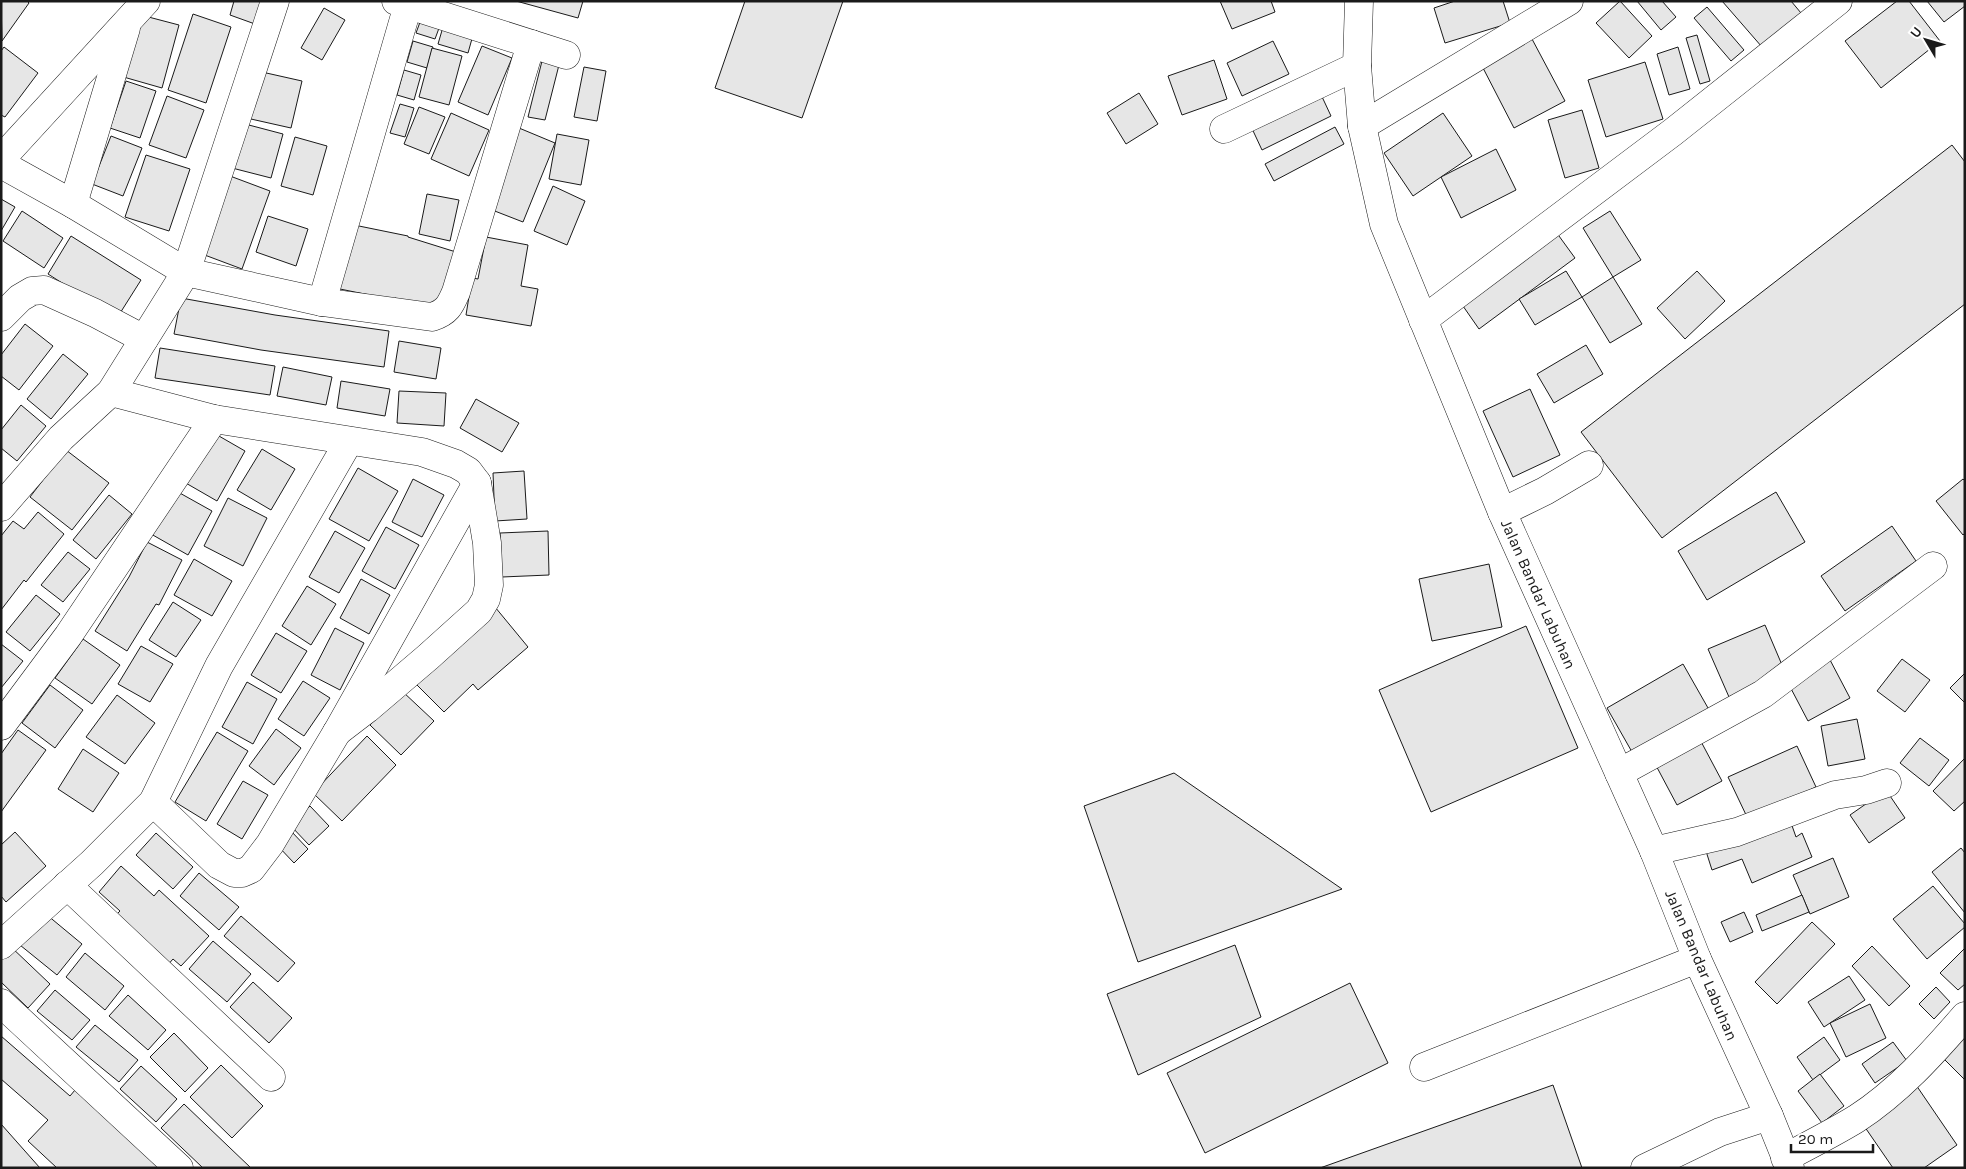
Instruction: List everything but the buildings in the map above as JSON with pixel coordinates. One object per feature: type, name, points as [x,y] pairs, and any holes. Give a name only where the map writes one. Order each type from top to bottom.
[{"type":"street","points":[[1,159],[146,1]]},
{"type":"street","points":[[1,507],[61,438],[111,392],[186,272],[275,1]]},
{"type":"street","name":"Jalan Bandar Labuhan","points":[[1359,1],[1357,66],[1362,126],[1384,224],[1502,512],[1654,851],[1697,959],[1769,1116],[1787,1163]]},
{"type":"street","points":[[1362,126],[1570,1]]},
{"type":"street","points":[[1423,320],[1673,132],[1838,1]]},
{"type":"street","points":[[322,302],[402,3],[566,55]]},
{"type":"street","points":[[73,204],[127,22]]},
{"type":"street","points":[[1,164],[73,204],[186,272],[322,302],[432,317],[450,308],[456,292],[531,44]]},
{"type":"street","points":[[1224,129],[1357,66]]},
{"type":"street","points":[[1,317],[20,298],[32,291],[44,290],[144,338]]},
{"type":"street","points":[[111,392],[214,419],[396,447],[442,458],[468,471],[477,483],[484,518],[487,551],[489,585],[486,599],[479,611],[428,657],[382,697],[336,732]]},
{"type":"street","points":[[1,726],[68,636],[214,419]]},
{"type":"street","points":[[1,944],[120,836],[153,802],[219,666],[349,440]]},
{"type":"street","points":[[1502,512],[1546,491],[1589,465]]},
{"type":"street","points":[[153,802],[219,865],[234,873],[242,873],[251,869],[270,844],[336,732],[477,483]]},
{"type":"street","points":[[1619,773],[1763,694],[1933,566]]},
{"type":"street","points":[[1654,851],[1737,832],[1835,796],[1866,790],[1887,783]]},
{"type":"street","points":[[67,885],[270,1077]]},
{"type":"street","points":[[1424,1066],[1697,959]]},
{"type":"street","points":[[1,1003],[179,1168]]},
{"type":"street","points":[[1787,1163],[1857,1118],[1890,1093],[1926,1061],[1965,1016]]},
{"type":"street","points":[[1645,1168],[1720,1132],[1769,1116]]}]
